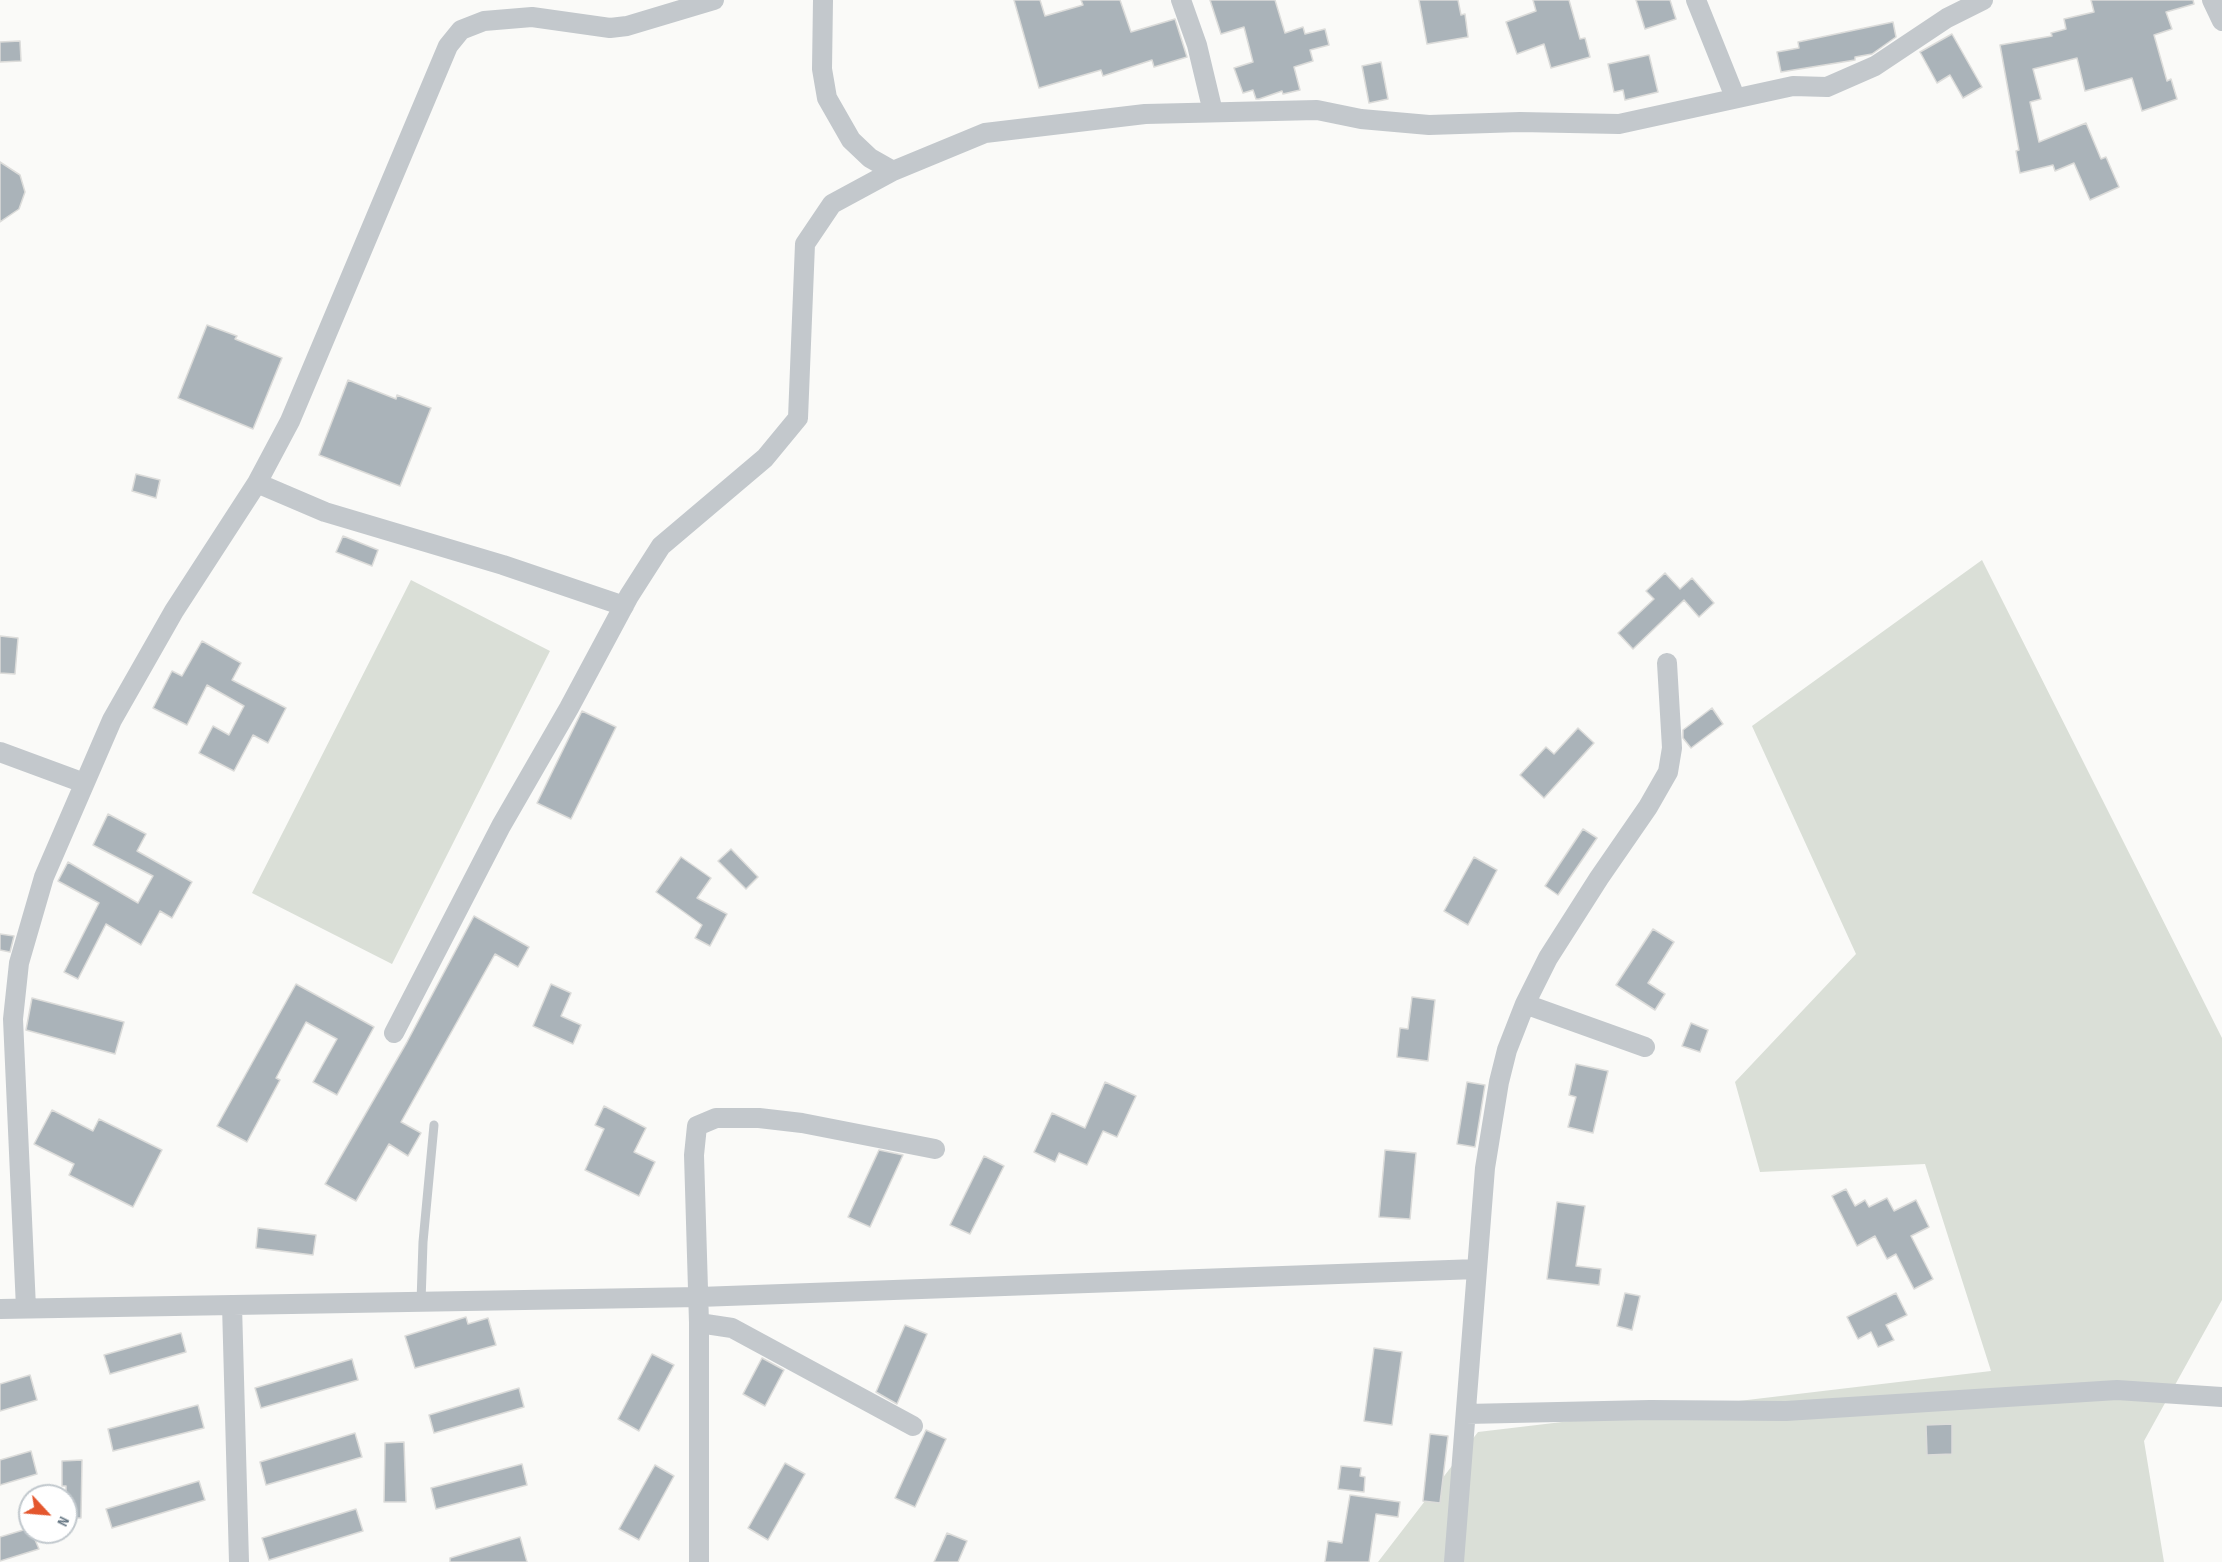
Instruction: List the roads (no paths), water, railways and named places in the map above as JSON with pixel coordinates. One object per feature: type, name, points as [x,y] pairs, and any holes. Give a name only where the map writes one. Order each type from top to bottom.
[{"type":"street","points":[[26,1308],[13,1019],[14,990],[19,963],[44,878],[112,720],[174,611],[257,483],[291,421],[453,37],[460,30],[484,21],[517,16],[610,28],[714,0]]},
{"type":"street","points":[[823,0],[822,69],[827,98],[855,144],[870,158],[893,171]]},
{"type":"street","points":[[1181,0],[1197,45],[1213,112]]},
{"type":"street","points":[[1696,0],[1734,97]]},
{"type":"street","points":[[394,1033],[501,825],[624,606],[661,546],[765,458],[798,418],[805,244],[832,204],[893,171],[985,133],[1144,114],[1317,110],[1361,119],[1429,125],[1520,122],[1619,124],[1734,97],[1793,86],[1827,87],[1839,83],[1875,66],[1947,18],[1983,0]]},
{"type":"street","points":[[257,483],[325,512],[503,565],[624,606]]},
{"type":"street","points":[[1454,1562],[1477,1269],[1493,1113],[1508,1050],[1525,1004],[1548,958],[1648,807],[1668,772],[1672,748],[1667,663]]},
{"type":"street","points":[[0,752],[84,783]]},
{"type":"street","points":[[1525,1004],[1645,1047]]},
{"type":"street","points":[[699,1562],[699,1297],[694,1133],[701,1122],[737,1116],[802,1123],[935,1149]]},
{"type":"street","points":[[0,1310],[699,1297],[1477,1269]]},
{"type":"street","points":[[231,1305],[239,1562]]},
{"type":"street","points":[[699,1323],[732,1328],[913,1426]]},
{"type":"street","points":[[1466,1414],[1786,1411],[2117,1390],[2222,1397]]},
{"type":"lane","points":[[421,1302],[423,1242],[435,1125]]}]
